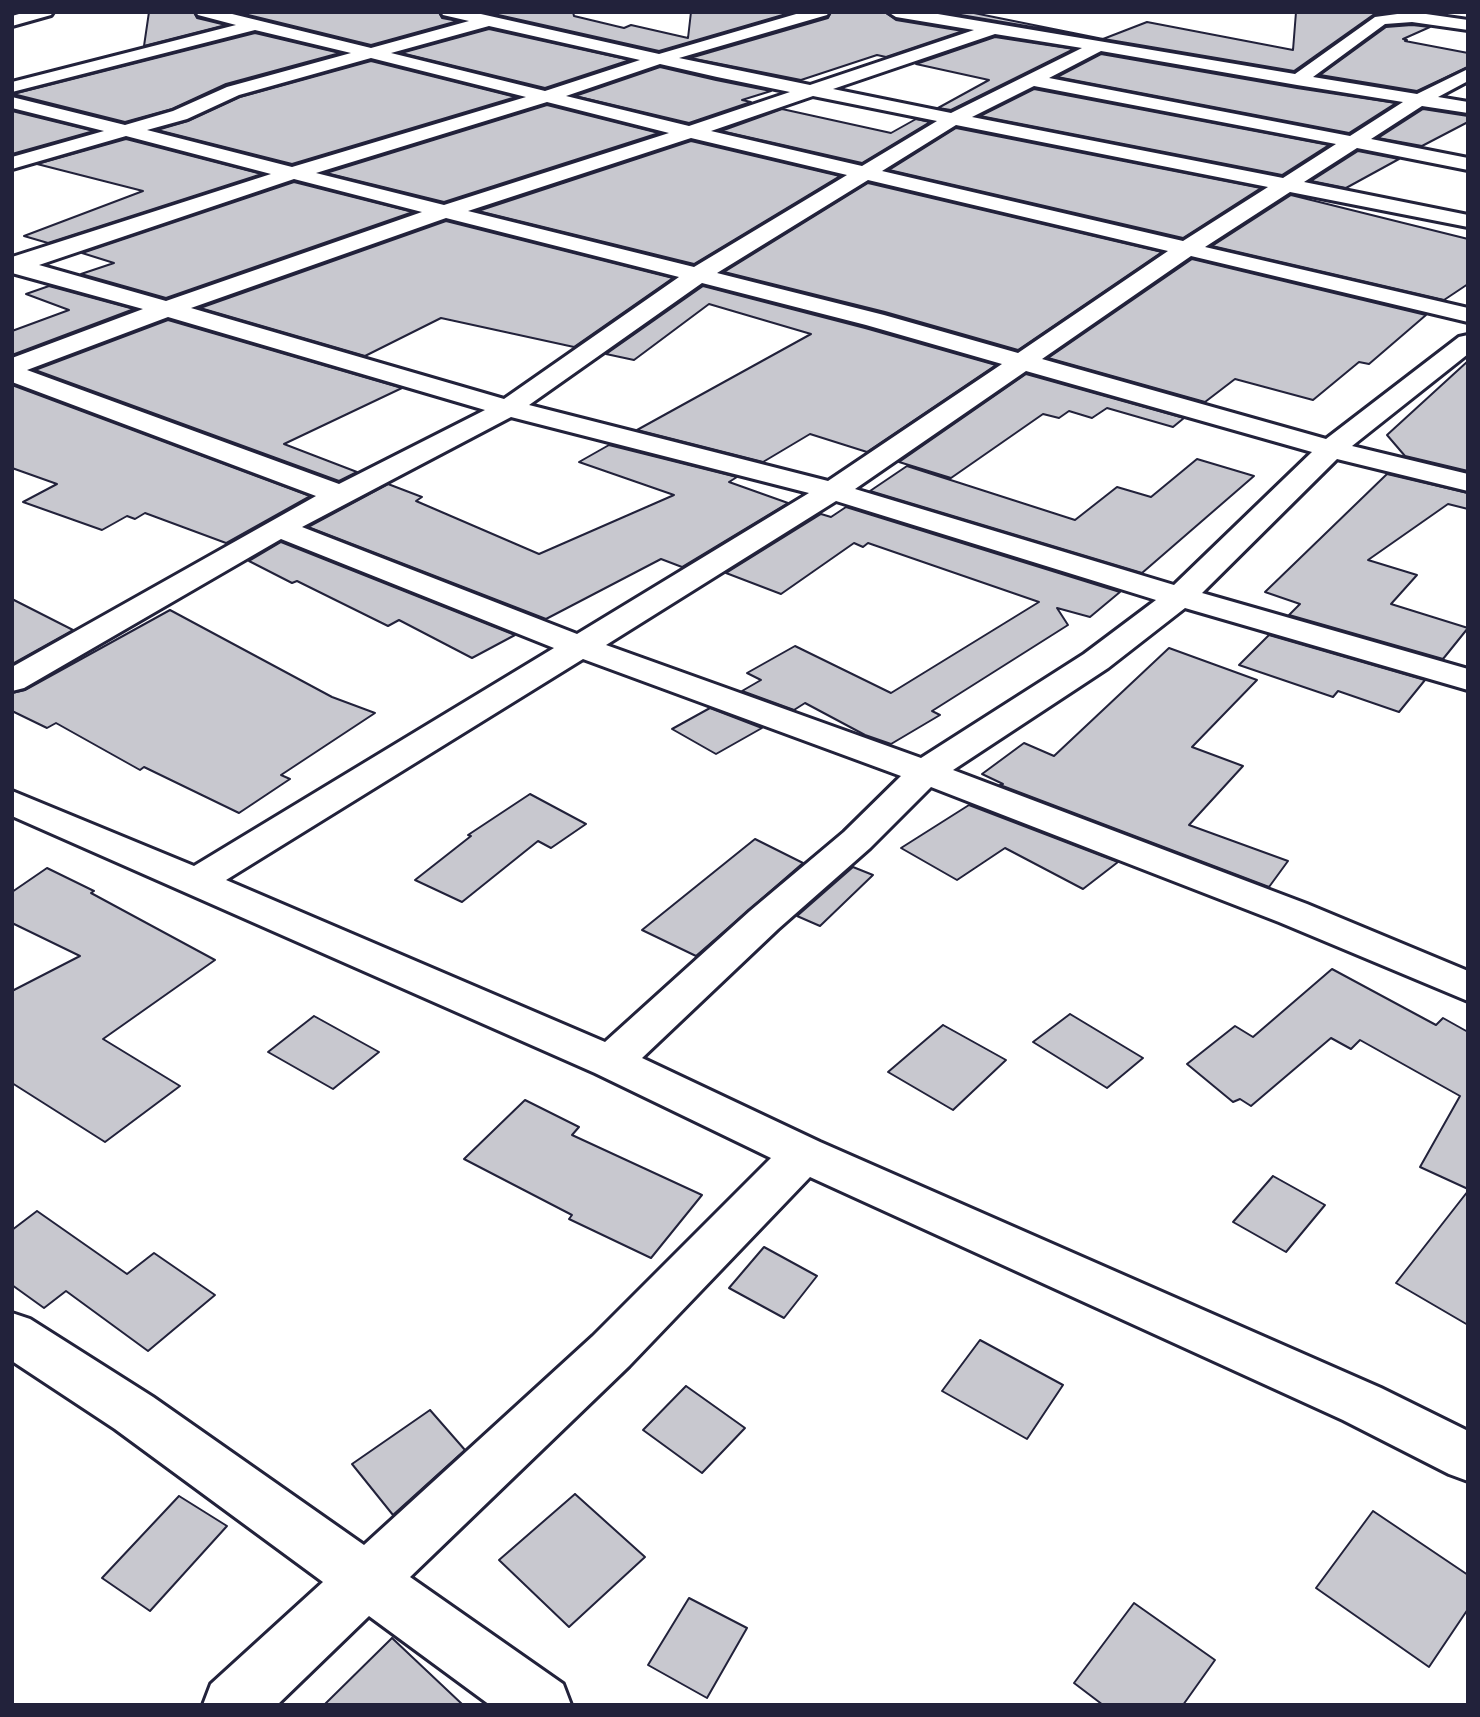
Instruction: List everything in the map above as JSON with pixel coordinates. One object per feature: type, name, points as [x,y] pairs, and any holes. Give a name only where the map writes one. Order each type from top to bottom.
[{"type":"street","points":[[12,21],[45,12]]},
{"type":"street","points":[[204,12],[690,132],[1468,315]]},
{"type":"street","points":[[449,12],[659,59],[1468,221]]},
{"type":"street","points":[[12,163],[180,115],[233,91],[521,12]]},
{"type":"street","points":[[13,265],[293,173],[545,97],[659,59],[821,12]]},
{"type":"street","points":[[896,12],[1468,108]]},
{"type":"street","points":[[12,87],[293,16]]},
{"type":"street","points":[[1297,80],[1381,20],[1412,17],[1468,25]]},
{"type":"street","points":[[12,367],[166,309],[446,211],[993,29]]},
{"type":"street","points":[[12,681],[279,528],[508,408],[698,275],[955,118],[1097,47]]},
{"type":"street","points":[[194,883],[833,491],[1027,361],[1188,248],[1419,100],[1468,74]]},
{"type":"street","points":[[1032,80],[1468,164]]},
{"type":"street","points":[[12,102],[1027,361],[1331,449],[1468,483]]},
{"type":"street","points":[[13,265],[508,408],[833,491],[1180,597],[1468,680]]},
{"type":"street","points":[[611,1062],[764,920],[857,840],[925,772],[1096,661],[1180,597],[1331,449],[1468,342]]},
{"type":"street","points":[[12,373],[341,495]]},
{"type":"street","points":[[279,528],[579,646],[925,772],[1293,913],[1468,987]]},
{"type":"street","points":[[12,802],[611,1062],[804,1154],[1362,1404],[1468,1457]]},
{"type":"street","points":[[233,1705],[611,1351],[804,1154]]},
{"type":"street","points":[[12,1335],[134,1413],[541,1705]]},
{"type":"building","points":[[149,12],[194,12],[197,18],[226,25],[144,46]]},
{"type":"building","points":[[236,12],[439,12],[442,18],[458,21],[371,45]]},
{"type":"building","points":[[485,12],[573,12],[574,16],[624,28],[631,25],[688,38],[691,12],[793,12],[659,51]]},
{"type":"building","points":[[831,12],[885,12],[896,20],[963,31],[886,57],[877,55],[801,80],[690,58],[828,18]]},
{"type":"building","points":[[943,12],[969,12],[1100,38]]},
{"type":"building","points":[[1296,12],[1391,12],[1373,15],[1294,71],[1103,39],[1147,22],[1293,50]]},
{"type":"building","points":[[1386,27],[1430,27],[1403,39],[1407,40],[1405,41],[1468,53],[1468,67],[1417,91],[1320,75]]},
{"type":"building","points":[[489,29],[630,60],[545,88],[401,53]]},
{"type":"building","points":[[255,33],[340,53],[226,84],[172,109],[125,122],[13,94]]},
{"type":"building","points":[[995,37],[1074,49],[951,110],[938,108],[989,80],[916,64]]},
{"type":"building","points":[[1101,54],[1396,103],[1349,133],[1057,77]]},
{"type":"building","points":[[371,61],[516,97],[292,164],[157,130],[188,121],[240,97]]},
{"type":"building","points":[[660,67],[771,91],[742,100],[751,102],[689,123],[575,96]]},
{"type":"building","points":[[1034,89],[1329,145],[1282,175],[980,116]]},
{"type":"building","points":[[547,105],[659,133],[444,202],[326,173]]},
{"type":"building","points":[[782,109],[891,133],[916,119],[930,122],[862,163],[721,131]]},
{"type":"building","points":[[1423,109],[1468,116],[1468,122],[1422,146],[1378,138]]},
{"type":"building","points":[[12,111],[94,131],[12,154]]},
{"type":"building","points":[[956,128],[1261,188],[1183,238],[889,170]]},
{"type":"building","points":[[126,139],[262,174],[48,243],[24,236],[143,191],[37,164]]},
{"type":"building","points":[[691,141],[840,176],[694,264],[478,211]]},
{"type":"building","points":[[1358,151],[1399,159],[1346,188],[1311,181]]},
{"type":"building","points":[[294,182],[413,212],[166,298],[81,274],[114,263],[82,253]]},
{"type":"building","points":[[868,183],[1162,252],[1018,350],[885,312],[724,272]]},
{"type":"building","points":[[1291,195],[1468,239],[1468,284],[1444,300],[1212,246]]},
{"type":"building","points":[[446,221],[673,278],[574,347],[441,318],[365,356],[200,308]]},
{"type":"building","points":[[1192,259],[1426,315],[1369,364],[1359,362],[1313,400],[1235,379],[1205,402],[1048,358]]},
{"type":"building","points":[[49,286],[134,309],[12,355],[12,331],[69,310],[26,294]]},
{"type":"building","points":[[703,286],[996,365],[867,452],[810,434],[763,462],[637,430],[811,334],[709,304],[634,360],[606,354]]},
{"type":"building","points":[[168,320],[402,388],[284,444],[357,472],[339,481],[35,370]]},
{"type":"building","points":[[1468,361],[1468,471],[1405,456],[1387,435]]},
{"type":"building","points":[[1026,374],[1184,418],[1173,427],[1107,408],[1092,418],[1069,411],[1059,418],[1043,414],[951,478],[899,462]]},
{"type":"building","points":[[12,385],[310,496],[226,543],[145,513],[135,519],[127,516],[102,530],[23,502],[57,484],[12,468]]},
{"type":"building","points":[[609,445],[737,477],[729,482],[788,503],[682,567],[661,559],[546,619],[308,527],[388,484],[422,497],[416,501],[539,554],[674,495],[579,462]]},
{"type":"building","points":[[1197,459],[1254,476],[1142,573],[870,491],[907,466],[1075,520],[1117,487],[1151,497]]},
{"type":"building","points":[[1387,474],[1468,493],[1468,509],[1448,504],[1368,560],[1417,575],[1391,604],[1468,628],[1443,659],[1289,615],[1300,604],[1265,592]]},
{"type":"building","points":[[846,507],[1120,592],[1090,617],[1057,608],[1068,625],[932,711],[940,715],[891,744],[865,735],[805,703],[794,710],[742,691],[761,680],[747,673],[795,646],[891,693],[1039,602],[868,543],[863,547],[854,543],[781,594],[726,573],[821,514],[831,517]]},
{"type":"building","points":[[281,542],[515,635],[472,658],[399,620],[388,626],[297,581],[292,583],[249,561]]},
{"type":"building","points":[[12,599],[73,630],[12,664]]},
{"type":"building","points":[[170,610],[332,697],[375,713],[281,775],[290,779],[239,813],[144,767],[140,770],[56,723],[47,728],[12,711],[12,693],[25,690]]},
{"type":"building","points":[[1269,635],[1425,680],[1399,712],[1338,691],[1333,697],[1239,665]]},
{"type":"building","points":[[1169,648],[1257,680],[1192,747],[1243,766],[1189,825],[1288,861],[1269,887],[1000,785],[1003,784],[982,774],[1024,743],[1054,756]]},
{"type":"building","points":[[710,708],[762,728],[716,754],[672,729]]},
{"type":"building","points":[[530,794],[586,824],[551,848],[538,841],[462,902],[415,880],[471,836],[468,835]]},
{"type":"building","points":[[969,805],[1118,862],[1083,889],[1005,848],[957,880],[901,848]]},
{"type":"building","points":[[755,839],[803,863],[696,956],[642,930]]},
{"type":"building","points":[[853,867],[873,875],[820,926],[797,916]]},
{"type":"building","points":[[47,868],[94,891],[91,893],[215,960],[103,1039],[180,1086],[105,1142],[12,1083],[12,991],[80,956],[12,923],[12,892]]},
{"type":"building","points":[[1332,969],[1436,1025],[1443,1018],[1468,1032],[1468,1189],[1420,1167],[1460,1096],[1360,1040],[1351,1049],[1331,1038],[1251,1106],[1240,1099],[1233,1102],[1187,1064],[1235,1026],[1253,1037]]},
{"type":"building","points":[[1070,1014],[1143,1058],[1107,1088],[1033,1042]]},
{"type":"building","points":[[314,1016],[379,1052],[333,1089],[268,1052]]},
{"type":"building","points":[[943,1025],[1006,1060],[953,1110],[888,1072]]},
{"type":"building","points":[[525,1100],[579,1127],[572,1135],[702,1195],[651,1258],[569,1219],[572,1215],[464,1159]]},
{"type":"building","points":[[1273,1176],[1325,1205],[1286,1252],[1233,1222]]},
{"type":"building","points":[[1468,1191],[1468,1325],[1396,1283]]},
{"type":"building","points":[[37,1211],[127,1274],[154,1253],[215,1295],[148,1351],[66,1291],[44,1308],[12,1285],[12,1230]]},
{"type":"building","points":[[764,1247],[817,1276],[784,1318],[729,1288]]},
{"type":"building","points":[[980,1340],[1063,1385],[1027,1439],[942,1391]]},
{"type":"building","points":[[686,1386],[745,1428],[702,1473],[643,1430]]},
{"type":"building","points":[[430,1410],[465,1450],[393,1515],[352,1464]]},
{"type":"building","points":[[575,1494],[645,1557],[569,1627],[499,1560]]},
{"type":"building","points":[[179,1496],[227,1526],[150,1611],[102,1578]]},
{"type":"building","points":[[1373,1511],[1468,1575],[1468,1609],[1429,1667],[1316,1588]]},
{"type":"building","points":[[689,1598],[747,1628],[707,1698],[648,1665]]},
{"type":"building","points":[[1134,1603],[1215,1660],[1183,1705],[1103,1705],[1074,1683]]},
{"type":"building","points":[[392,1638],[463,1705],[324,1705]]}]
